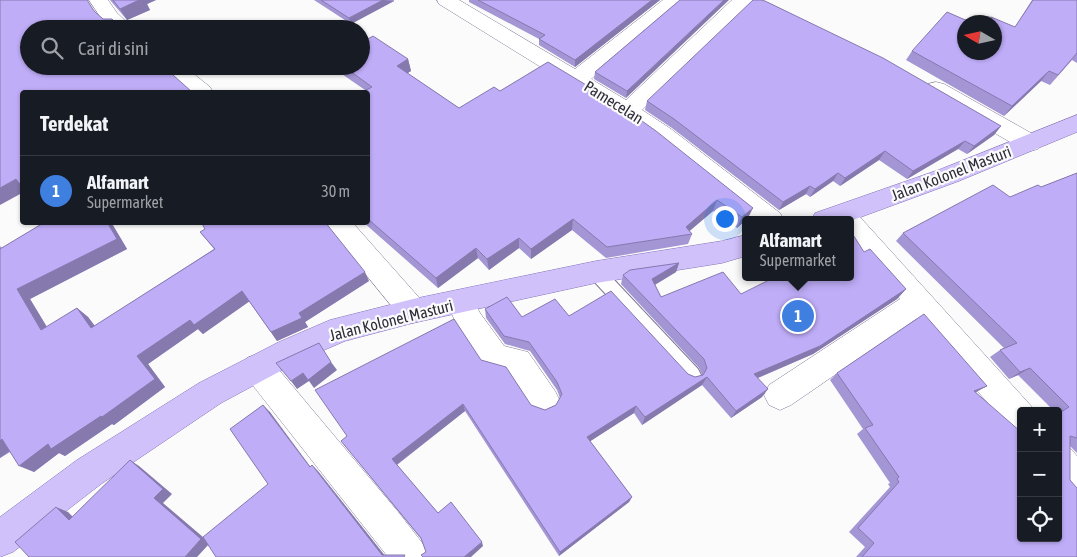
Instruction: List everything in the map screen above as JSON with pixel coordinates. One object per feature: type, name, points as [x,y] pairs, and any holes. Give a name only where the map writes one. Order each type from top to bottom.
[{"type":"main road","name":"Jalan Kolonel Masturi","points":[[848,216],[1077,123]]},
{"type":"main road","name":"Jalan Kolonel Masturi","points":[[0,539],[89,472],[210,393],[290,351],[340,329],[413,310],[460,302],[596,272],[675,261],[742,247]]},
{"type":"street","points":[[98,0],[114,20]]},
{"type":"street","name":"Pamecelan","points":[[446,0],[628,111],[690,154],[766,216]]},
{"type":"street","points":[[577,79],[675,0]]},
{"type":"street","points":[[628,111],[749,1]]},
{"type":"street","points":[[182,75],[200,90]]},
{"type":"street","points":[[920,80],[1030,143]]},
{"type":"street","points":[[339,225],[413,310]]},
{"type":"street","points":[[854,233],[1017,413]]},
{"type":"street","points":[[460,302],[470,322],[495,357],[517,362],[544,401]]},
{"type":"street","points":[[780,395],[918,302]]},
{"type":"street","points":[[258,368],[387,525],[410,557]]},
{"type":"street","points":[[1062,464],[1077,480]]},
{"type":"lane","points":[[596,272],[692,375]]},
{"type":"building","points":[[0,0],[87,0],[94,11],[103,19],[113,20],[20,20],[20,75],[173,75],[190,90],[20,90],[20,184],[16,179],[0,188]]},
{"type":"building","points":[[113,0],[139,0],[120,9]]},
{"type":"building","points":[[321,0],[383,0],[349,18]]},
{"type":"building","points":[[478,0],[652,0],[575,60],[539,39],[545,35]]},
{"type":"building","points":[[680,0],[724,0],[627,91],[595,72]]},
{"type":"building","points":[[753,0],[765,1],[883,58],[1001,126],[974,146],[965,141],[913,171],[885,151],[845,178],[838,173],[815,189],[810,186],[783,202],[674,119],[647,101]]},
{"type":"building","points":[[1033,0],[1077,0],[1077,53],[1058,75],[1049,71],[1012,106],[912,51],[947,12],[957,16],[957,60],[1002,60],[1002,22],[1015,27]]},
{"type":"building","points":[[373,36],[408,59],[397,66],[459,108],[494,87],[500,91],[548,62],[621,106],[656,131],[753,208],[742,217],[717,200],[686,227],[692,234],[607,247],[573,219],[531,249],[519,238],[487,259],[476,248],[436,278],[370,221],[370,90],[366,90],[372,87],[355,75],[370,75],[370,38]]},
{"type":"building","points":[[1077,173],[1077,438],[1070,436],[1070,480],[1077,488],[1077,557],[862,557],[874,543],[858,528],[899,482],[897,479],[899,477],[865,428],[873,425],[837,373],[924,314],[987,386],[974,391],[1017,429],[1017,542],[1062,542],[1062,411],[1069,407],[1030,368],[1020,372],[1000,350],[1017,343],[903,233],[993,185],[1010,197],[1038,185],[1041,187]]},
{"type":"building","points":[[40,225],[109,225],[117,239],[17,289],[41,330],[77,308],[91,328],[215,249],[200,232],[205,229],[203,225],[327,225],[365,272],[299,313],[302,318],[271,332],[242,291],[194,325],[190,320],[137,356],[155,379],[102,417],[51,449],[48,444],[19,466],[2,439],[0,441],[0,249]]},
{"type":"building","points":[[854,236],[864,252],[870,249],[906,289],[820,346],[754,374],[768,389],[736,411],[707,377],[645,417],[636,406],[587,437],[632,497],[560,552],[463,404],[392,459],[438,513],[451,502],[482,542],[464,557],[423,557],[421,555],[426,552],[421,538],[341,441],[347,436],[315,390],[454,319],[481,360],[506,367],[531,405],[545,410],[556,405],[562,394],[557,382],[529,342],[504,336],[485,309],[507,297],[522,317],[555,299],[569,316],[611,291],[688,374],[695,377],[703,375],[707,368],[704,359],[623,275],[630,270],[679,263],[652,279],[661,297],[723,272],[741,294],[767,281],[854,281]]},
{"type":"building","points":[[319,343],[331,362],[308,380],[303,373],[291,381],[276,363]]},
{"type":"building","points":[[263,405],[310,467],[312,465],[382,555],[405,555],[404,557],[216,557],[203,537],[268,484],[230,429]]},
{"type":"building","points":[[130,460],[163,489],[154,498],[201,539],[185,557],[29,557],[15,542],[56,507],[69,520]]},
{"type":"place","name":"Alfamart","points":[[798,316]]}]
